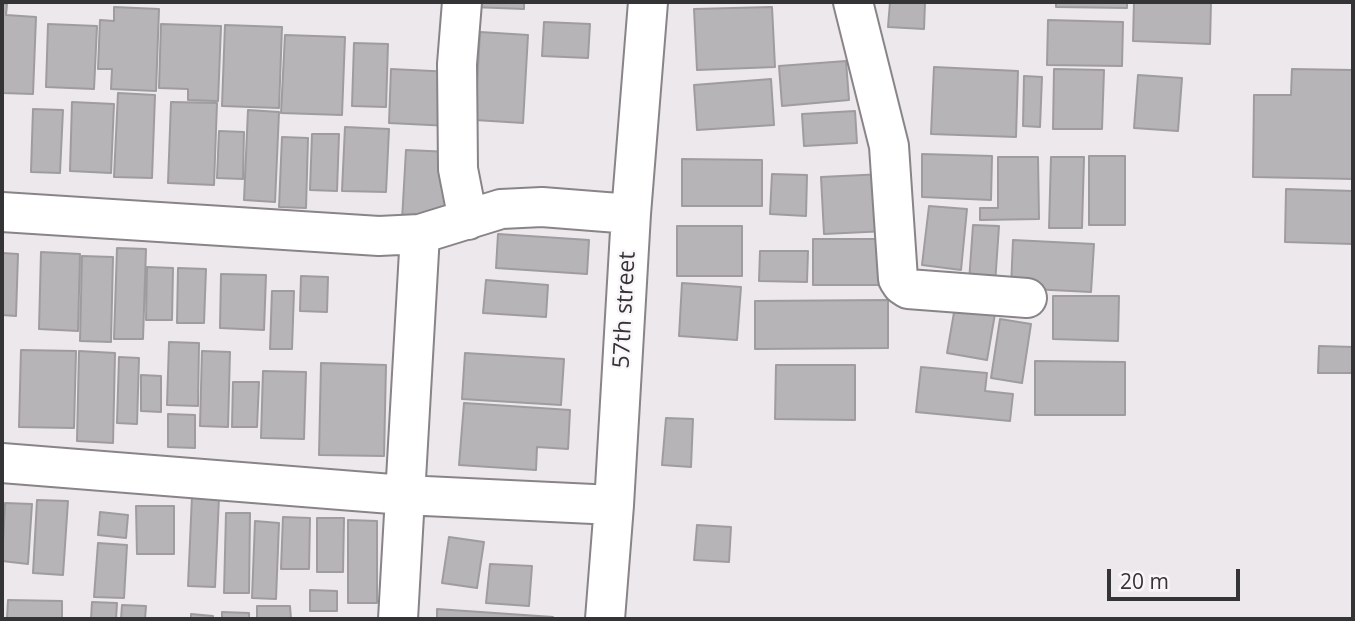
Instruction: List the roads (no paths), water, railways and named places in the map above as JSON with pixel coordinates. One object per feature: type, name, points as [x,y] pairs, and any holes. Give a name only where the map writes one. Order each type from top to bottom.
[{"type":"street","points":[[462,2],[457,64],[458,169],[468,220]]},
{"type":"street","name":"57th street","points":[[605,619],[631,214],[648,2]]},
{"type":"street","points":[[853,2],[889,146],[898,279],[908,289],[1027,298]]},
{"type":"street","points":[[2,212],[379,236],[420,234],[501,209],[542,207],[631,214]]},
{"type":"street","points":[[398,619],[420,234]]},
{"type":"street","points":[[2,463],[404,495],[614,505]]}]
